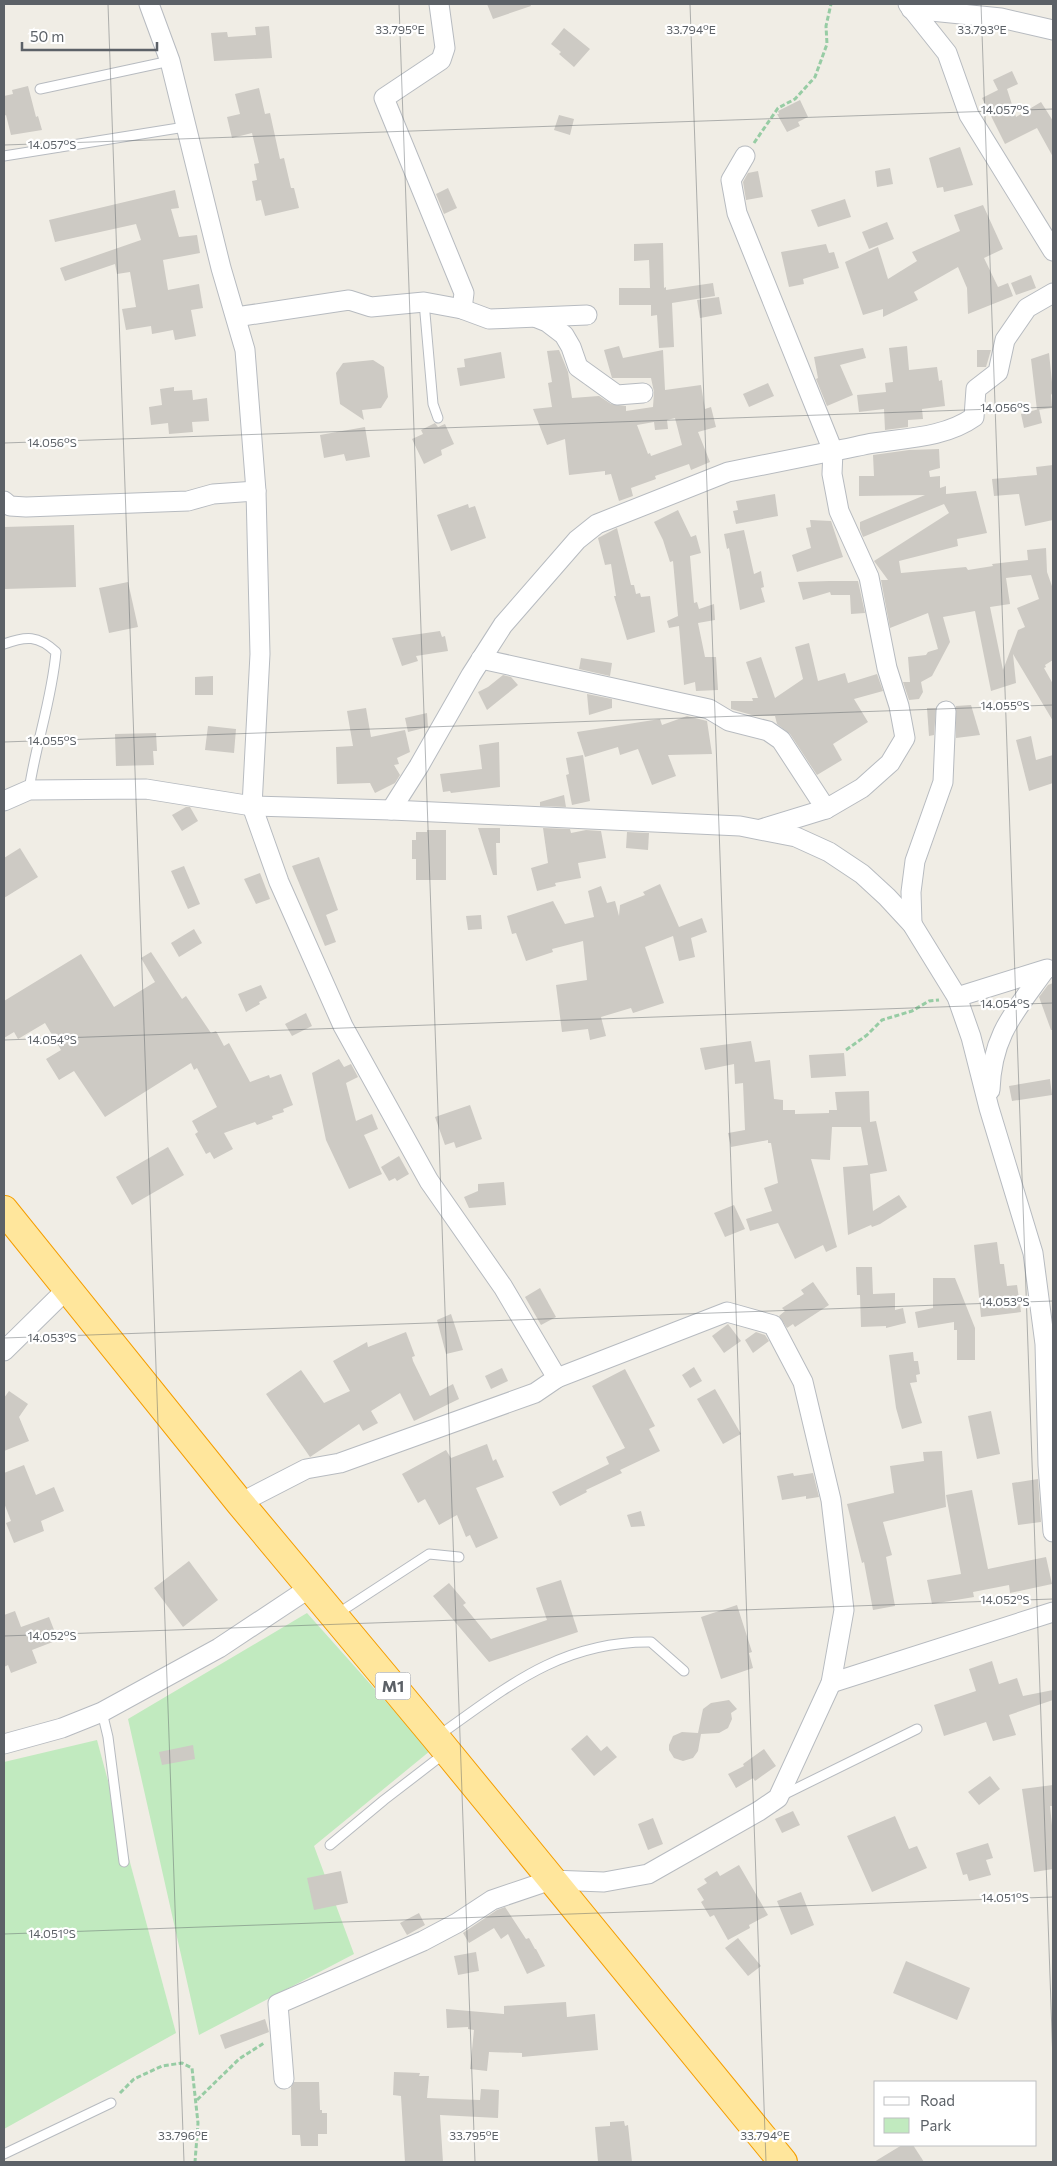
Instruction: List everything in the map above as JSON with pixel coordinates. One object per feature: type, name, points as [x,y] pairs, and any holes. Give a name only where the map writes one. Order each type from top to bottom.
[{"type":"highway","name":"M1","points":[[4,1210],[240,1503],[783,2162]]},
{"type":"street","points":[[149,4],[170,61],[221,268],[245,350],[256,491],[260,654],[252,806],[279,882],[343,1026],[430,1181],[503,1287],[557,1378]]},
{"type":"street","points":[[439,4],[445,48],[441,60],[384,98],[464,293],[462,308]]},
{"type":"street","points":[[909,6],[1001,18],[1053,30]]},
{"type":"street","points":[[909,6],[947,53],[969,115],[1053,251]]},
{"type":"street","points":[[746,156],[732,180],[737,212],[833,452],[832,474],[839,511],[869,577],[887,668],[899,706],[905,738],[890,763],[862,788],[826,808],[759,829]]},
{"type":"street","points":[[391,810],[419,766],[481,659],[503,626],[577,540],[597,524],[728,472],[874,443],[909,439],[960,427],[974,417],[976,389],[998,372],[1005,340],[1028,308],[1053,293]]},
{"type":"street","points":[[236,317],[349,300],[371,307],[424,302],[462,308],[489,319],[587,315]]},
{"type":"street","points":[[537,318],[547,322],[564,335],[571,347],[578,367],[617,395],[643,392]]},
{"type":"street","points":[[4,501],[10,506],[45,507],[188,500],[213,494],[256,491]]},
{"type":"street","points":[[481,659],[709,709],[728,721],[768,731],[781,740],[826,808]]},
{"type":"street","points":[[912,924],[911,892],[915,861],[943,782],[946,711]]},
{"type":"street","points":[[4,801],[29,790],[146,789],[252,806],[391,810],[740,826],[796,837],[828,852],[862,874],[912,924],[957,997],[972,1037],[989,1108],[1033,1253],[1039,1285],[1045,1344],[1048,1465],[1053,1532]]},
{"type":"street","points":[[957,997],[1048,969]]},
{"type":"street","points":[[989,1108],[992,1059],[998,1041],[1009,1019],[1048,969]]},
{"type":"street","points":[[4,1351],[67,1289]]},
{"type":"street","points":[[240,1503],[306,1469],[340,1463],[535,1393],[557,1378],[727,1312],[774,1325],[803,1382],[831,1500],[844,1610],[831,1683],[778,1798],[759,1812],[648,1874],[604,1882],[551,1880],[492,1900],[423,1941],[278,2004],[284,2079]]},
{"type":"street","points":[[4,1744],[62,1728],[102,1712],[218,1648],[311,1588]]},
{"type":"street","points":[[831,1683],[1053,1612]]},
{"type":"lane","points":[[40,89],[170,61]]},
{"type":"lane","points":[[4,156],[185,127]]},
{"type":"lane","points":[[424,302],[433,404],[438,418]]},
{"type":"lane","points":[[4,644],[23,638],[45,642],[56,652],[53,682],[32,769],[29,790]]},
{"type":"lane","points":[[335,1616],[429,1554],[459,1557]]},
{"type":"lane","points":[[330,1845],[384,1800],[441,1745],[504,1690],[542,1667],[570,1654],[603,1645],[651,1642],[684,1671]]},
{"type":"lane","points":[[102,1712],[108,1737],[124,1862]]},
{"type":"lane","points":[[778,1798],[917,1729]]},
{"type":"lane","points":[[4,2154],[111,2103]]},
{"type":"path","points":[[746,156],[778,108],[795,99],[814,77],[826,44],[826,26],[831,4]]},
{"type":"path","points":[[846,1050],[882,1020],[912,1012],[930,1001],[957,997]]},
{"type":"path","points":[[196,2101],[239,2058],[271,2039],[280,2025]]},
{"type":"path","points":[[111,2103],[134,2079],[162,2066],[182,2063],[192,2068],[198,2123],[195,2162]]},
{"type":"green space","points":[[307,1613],[430,1751],[314,1846],[354,1954],[199,2035],[128,1719]]},
{"type":"green space","points":[[97,1740],[176,2033],[4,2129],[4,1762]]},
{"type":"building","points":[[487,4],[530,4],[531,6],[493,19]]},
{"type":"building","points":[[269,26],[272,58],[214,61],[211,33],[227,32],[228,37],[256,35],[255,27]]},
{"type":"building","points":[[564,28],[590,49],[574,67],[551,44]]},
{"type":"building","points":[[1012,71],[1018,84],[1007,89],[1016,117],[1041,102],[1053,121],[1053,157],[1037,128],[1005,144],[982,98],[998,90],[993,80]]},
{"type":"building","points":[[28,86],[36,117],[38,116],[42,130],[11,135],[6,115],[4,116],[4,96],[13,94],[12,90]]},
{"type":"building","points":[[259,88],[265,114],[270,113],[280,159],[284,158],[291,188],[294,188],[299,208],[265,216],[261,200],[256,201],[252,181],[257,180],[254,164],[259,163],[252,133],[232,138],[227,117],[240,114],[235,94]]},
{"type":"building","points":[[800,100],[808,117],[798,122],[800,126],[787,132],[777,114],[779,114],[778,111]]},
{"type":"building","points":[[559,115],[574,119],[570,135],[554,130]]},
{"type":"building","points":[[960,147],[973,185],[944,192],[943,187],[937,188],[929,158]]},
{"type":"building","points":[[890,168],[893,184],[877,187],[875,171]]},
{"type":"building","points":[[758,171],[763,197],[746,200],[743,182],[748,173]]},
{"type":"building","points":[[448,188],[457,208],[444,214],[436,194]]},
{"type":"building","points":[[175,190],[179,208],[171,209],[179,237],[197,235],[200,253],[163,260],[168,290],[199,284],[203,308],[191,310],[196,336],[175,340],[173,330],[152,334],[151,326],[126,330],[122,309],[136,307],[130,272],[117,274],[115,264],[65,281],[60,268],[141,240],[136,224],[55,242],[49,220]]},
{"type":"building","points":[[845,199],[851,217],[818,227],[811,210]]},
{"type":"building","points":[[983,205],[1003,249],[984,258],[998,287],[1008,283],[1013,296],[968,314],[967,288],[958,267],[914,292],[918,300],[883,317],[883,309],[863,315],[845,262],[878,247],[888,279],[917,261],[912,252],[960,231],[954,215]]},
{"type":"building","points":[[887,222],[894,239],[869,249],[862,232]]},
{"type":"building","points":[[663,243],[664,288],[666,287],[666,290],[713,283],[715,296],[672,303],[674,347],[659,348],[657,315],[651,316],[651,305],[619,305],[619,288],[650,288],[649,260],[634,261],[634,244]]},
{"type":"building","points":[[826,244],[829,253],[834,252],[839,268],[803,279],[804,284],[789,287],[781,252]]},
{"type":"building","points":[[1031,275],[1036,288],[1016,295],[1011,283]]},
{"type":"building","points":[[719,297],[722,314],[700,318],[697,300]]},
{"type":"building","points":[[619,346],[623,358],[663,350],[665,390],[701,385],[705,409],[711,407],[716,427],[698,432],[710,462],[691,470],[689,464],[655,476],[656,479],[631,488],[633,496],[619,501],[611,474],[605,475],[605,471],[569,475],[565,439],[547,445],[533,409],[552,407],[548,383],[552,382],[547,351],[559,350],[568,372],[572,398],[599,396],[611,404],[626,406],[626,411],[653,407],[654,392],[651,378],[612,378],[604,350]],"holes":[[[675,418],[682,445],[651,456],[650,453],[648,454],[637,425],[654,422],[655,430],[668,429],[667,420]]]},
{"type":"building","points":[[907,346],[909,370],[937,367],[939,381],[942,380],[945,406],[922,409],[923,419],[908,420],[908,427],[885,430],[884,409],[859,412],[857,395],[886,392],[885,383],[893,382],[889,348]]},
{"type":"building","points":[[863,348],[866,358],[840,365],[853,395],[827,406],[816,379],[818,378],[814,357]]},
{"type":"building","points":[[977,350],[991,350],[986,367],[977,367]]},
{"type":"building","points":[[501,352],[505,378],[460,386],[457,368],[465,367],[464,359]]},
{"type":"building","points":[[1049,353],[1053,392],[1051,395],[1052,408],[1037,410],[1031,359]]},
{"type":"building","points":[[373,360],[384,367],[388,397],[381,408],[362,410],[364,420],[340,404],[336,373],[343,363]]},
{"type":"building","points":[[768,383],[774,396],[749,407],[743,394]]},
{"type":"building","points":[[174,387],[174,391],[192,390],[193,400],[207,398],[209,421],[192,422],[193,432],[169,434],[168,423],[151,425],[149,407],[162,405],[160,389]]},
{"type":"building","points":[[1039,409],[1042,423],[1024,428],[1021,414]]},
{"type":"building","points":[[435,423],[438,427],[445,424],[454,444],[441,450],[442,455],[424,464],[412,439],[423,434],[421,430]]},
{"type":"building","points":[[365,427],[370,457],[346,461],[344,454],[324,458],[320,435]]},
{"type":"building","points":[[939,449],[940,468],[929,471],[930,477],[940,476],[940,488],[946,486],[946,494],[976,491],[987,533],[957,539],[958,546],[899,561],[901,573],[966,567],[968,570],[993,566],[992,564],[1028,560],[1027,550],[1046,548],[1047,572],[1053,589],[1053,660],[1045,665],[1046,667],[1044,668],[1053,684],[1053,721],[1013,654],[1016,683],[991,691],[975,611],[943,617],[950,642],[932,676],[921,682],[923,692],[919,699],[909,700],[903,682],[910,682],[908,657],[926,655],[928,652],[938,649],[928,613],[890,628],[881,580],[888,580],[874,561],[949,513],[944,504],[863,537],[860,522],[925,495],[859,496],[859,476],[874,476],[873,455],[909,450]],"holes":[[[1031,575],[1039,599],[1017,608],[1025,627],[1018,630],[1003,670],[990,607],[1010,604],[1006,578]]]},
{"type":"building","points":[[1053,465],[1053,520],[1025,526],[1019,494],[994,496],[992,479],[1037,475],[1036,467]]},
{"type":"building","points":[[775,494],[778,516],[736,524],[733,511],[738,510],[736,501]]},
{"type":"building","points":[[468,504],[469,508],[475,506],[486,538],[451,551],[437,515]]},
{"type":"building","points":[[678,510],[691,537],[696,535],[701,553],[690,556],[694,603],[697,602],[699,609],[714,604],[715,620],[698,623],[705,657],[716,657],[718,690],[696,691],[695,682],[684,685],[679,626],[669,628],[667,621],[678,616],[673,561],[670,562],[663,540],[654,522]]},
{"type":"building","points":[[810,520],[831,521],[843,557],[797,572],[792,555],[811,548],[806,528],[811,527]]},
{"type":"building","points":[[74,525],[76,587],[4,589],[4,527]]},
{"type":"building","points":[[617,528],[631,585],[634,585],[636,594],[640,593],[641,597],[650,596],[655,632],[627,640],[614,596],[616,596],[611,564],[605,565],[598,538]]},
{"type":"building","points":[[744,530],[754,574],[761,571],[764,587],[761,588],[765,602],[740,610],[729,548],[727,549],[724,534]]},
{"type":"building","points":[[858,581],[865,613],[851,614],[850,595],[831,595],[830,592],[803,600],[798,582]]},
{"type":"building","points":[[128,582],[138,627],[109,633],[99,588]]},
{"type":"building","points":[[440,631],[442,637],[445,636],[448,651],[416,656],[418,661],[402,666],[392,638]]},
{"type":"building","points":[[809,643],[818,681],[845,673],[848,683],[877,674],[883,691],[854,699],[868,722],[833,744],[842,760],[817,775],[790,734],[777,724],[775,716],[755,716],[731,709],[731,701],[753,701],[752,698],[758,698],[746,662],[761,657],[775,698],[803,679],[795,647]]},
{"type":"building","points":[[581,658],[612,663],[610,676],[579,669]]},
{"type":"building","points":[[503,675],[511,677],[518,685],[487,710],[478,692]]},
{"type":"building","points":[[213,676],[213,695],[195,695],[195,677]]},
{"type":"building","points":[[587,694],[612,699],[612,708],[589,715]]},
{"type":"building","points":[[971,705],[980,735],[956,738],[956,706]]},
{"type":"building","points":[[366,708],[371,737],[405,730],[410,752],[397,758],[399,764],[394,765],[400,775],[395,783],[375,793],[370,783],[337,784],[336,747],[353,746],[347,711]]},
{"type":"building","points":[[927,708],[936,708],[934,735],[929,736]]},
{"type":"building","points":[[427,713],[428,727],[408,732],[405,718]]},
{"type":"building","points":[[687,716],[707,721],[712,754],[668,755],[676,776],[652,785],[638,749],[620,755],[618,747],[585,757],[577,732],[660,719],[662,725]]},
{"type":"building","points":[[208,726],[236,729],[234,753],[205,750]]},
{"type":"building","points":[[156,733],[157,751],[153,751],[154,765],[116,766],[115,734]]},
{"type":"building","points":[[1031,736],[1036,760],[1053,755],[1053,783],[1029,791],[1016,740]]},
{"type":"building","points":[[499,742],[500,787],[451,793],[450,791],[443,792],[440,774],[482,769],[479,745]]},
{"type":"building","points":[[583,755],[590,801],[572,805],[566,775],[569,774],[566,758]]},
{"type":"building","points":[[564,795],[566,807],[540,806],[540,802]]},
{"type":"building","points":[[186,807],[190,807],[198,821],[182,831],[172,815]]},
{"type":"building","points":[[478,828],[500,828],[500,843],[496,843],[497,875],[493,875]]},
{"type":"building","points":[[543,828],[570,829],[571,833],[586,830],[601,831],[606,858],[578,863],[581,878],[555,883],[556,886],[537,891],[531,868],[548,863]]},
{"type":"building","points":[[427,830],[446,830],[446,880],[416,880],[416,859],[412,859],[412,840],[416,840],[416,832],[427,832]]},
{"type":"building","points":[[627,832],[649,833],[648,850],[626,848]]},
{"type":"building","points":[[20,848],[38,877],[4,898],[4,858]]},
{"type":"building","points":[[319,857],[338,910],[326,915],[336,942],[325,946],[292,866]]},
{"type":"building","points":[[184,866],[200,904],[188,909],[171,871]]},
{"type":"building","points":[[260,873],[270,899],[256,904],[244,879]]},
{"type":"building","points":[[660,884],[679,927],[702,918],[707,932],[691,938],[695,957],[679,961],[673,936],[645,947],[664,1003],[633,1013],[631,1008],[601,1017],[606,1036],[590,1040],[588,1029],[562,1032],[556,985],[587,980],[583,941],[552,949],[553,952],[526,961],[516,933],[512,934],[507,916],[553,901],[565,924],[594,917],[588,891],[601,886],[607,903],[615,901],[619,916],[620,905],[645,895],[643,892]]},
{"type":"building","points":[[481,915],[482,929],[468,930],[466,916]]},
{"type":"building","points":[[194,929],[202,943],[179,957],[171,943]]},
{"type":"building","points":[[151,952],[182,999],[186,996],[211,1033],[216,1031],[224,1046],[229,1043],[250,1082],[269,1075],[270,1078],[281,1074],[293,1105],[283,1109],[284,1112],[272,1116],[273,1119],[257,1125],[255,1122],[224,1133],[233,1149],[214,1159],[210,1152],[206,1154],[195,1134],[198,1132],[192,1121],[217,1107],[197,1068],[194,1070],[191,1063],[105,1117],[74,1071],[59,1080],[46,1059],[61,1050],[45,1023],[18,1039],[14,1032],[4,1038],[4,1001],[81,954],[114,1007],[155,982],[141,958]]},
{"type":"building","points":[[1053,983],[1053,1030],[1051,1030],[1039,997],[1048,985]]},
{"type":"building","points":[[261,985],[267,998],[246,1012],[238,994]]},
{"type":"building","points":[[306,1013],[312,1026],[292,1036],[285,1024]]},
{"type":"building","points":[[751,1041],[755,1062],[770,1060],[774,1099],[783,1100],[783,1110],[795,1110],[795,1114],[829,1113],[829,1110],[837,1110],[835,1092],[869,1091],[870,1122],[876,1121],[887,1171],[870,1174],[873,1211],[899,1195],[907,1207],[880,1224],[872,1227],[871,1225],[848,1235],[843,1167],[868,1165],[861,1127],[832,1127],[830,1160],[811,1159],[837,1247],[826,1252],[823,1245],[795,1259],[778,1223],[750,1231],[746,1219],[772,1211],[764,1188],[778,1183],[771,1143],[768,1143],[768,1140],[731,1147],[728,1133],[745,1130],[743,1083],[735,1084],[734,1064],[705,1070],[700,1048]]},
{"type":"building","points":[[844,1053],[846,1076],[811,1078],[809,1055]]},
{"type":"building","points":[[339,1059],[344,1067],[351,1064],[358,1077],[346,1083],[356,1121],[372,1114],[378,1129],[364,1135],[382,1174],[349,1189],[326,1140],[312,1073]]},
{"type":"building","points":[[1050,1079],[1052,1095],[1012,1101],[1009,1086]]},
{"type":"building","points":[[470,1105],[482,1139],[456,1148],[454,1142],[445,1145],[435,1117]]},
{"type":"building","points":[[168,1147],[184,1175],[132,1205],[116,1177]]},
{"type":"building","points":[[399,1156],[409,1174],[397,1181],[395,1178],[389,1181],[381,1167]]},
{"type":"building","points":[[504,1182],[506,1205],[469,1208],[464,1197],[478,1191],[478,1184]]},
{"type":"building","points":[[734,1205],[745,1229],[725,1237],[714,1213]]},
{"type":"building","points":[[997,1242],[1000,1264],[1004,1264],[1007,1286],[1017,1285],[1021,1312],[981,1317],[974,1245]]},
{"type":"building","points":[[856,1267],[872,1267],[873,1294],[895,1293],[895,1310],[903,1308],[906,1323],[886,1328],[886,1326],[861,1327],[860,1295],[857,1295]]},
{"type":"building","points":[[933,1278],[955,1278],[975,1328],[975,1360],[957,1360],[957,1330],[954,1330],[954,1322],[918,1328],[915,1312],[933,1308]]},
{"type":"building","points":[[813,1282],[829,1305],[795,1327],[793,1324],[787,1328],[779,1316],[785,1311],[782,1308],[804,1294],[801,1290]]},
{"type":"building","points":[[540,1288],[556,1317],[541,1325],[525,1297]]},
{"type":"building","points":[[451,1314],[463,1350],[446,1354],[437,1320]]},
{"type":"building","points":[[728,1324],[741,1341],[724,1353],[712,1336]]},
{"type":"building","points":[[406,1332],[415,1356],[412,1357],[413,1361],[430,1396],[453,1384],[459,1399],[414,1421],[400,1393],[371,1411],[378,1423],[363,1431],[359,1424],[310,1457],[266,1394],[301,1370],[324,1403],[350,1391],[333,1361],[367,1342],[368,1347]]},
{"type":"building","points":[[756,1332],[765,1335],[769,1341],[753,1353],[745,1340]]},
{"type":"building","points":[[913,1352],[914,1361],[918,1361],[920,1374],[916,1375],[917,1382],[910,1383],[922,1423],[902,1429],[896,1408],[889,1355]]},
{"type":"building","points":[[694,1367],[702,1381],[690,1388],[682,1375]]},
{"type":"building","points":[[502,1368],[508,1381],[491,1389],[485,1376]]},
{"type":"building","points":[[625,1369],[655,1426],[649,1429],[660,1451],[620,1470],[622,1473],[586,1490],[587,1492],[560,1506],[552,1492],[609,1464],[606,1457],[625,1448],[592,1386]]},
{"type":"building","points":[[715,1389],[741,1434],[723,1444],[697,1399]]},
{"type":"building","points":[[9,1391],[28,1404],[19,1417],[29,1441],[4,1451],[4,1398]]},
{"type":"building","points":[[991,1411],[1000,1454],[977,1459],[968,1416]]},
{"type":"building","points":[[487,1444],[493,1461],[496,1459],[504,1477],[476,1488],[498,1538],[476,1548],[470,1535],[466,1537],[457,1515],[439,1525],[425,1499],[418,1503],[402,1474],[446,1450],[451,1458]]},
{"type":"building","points":[[942,1451],[946,1507],[883,1522],[892,1555],[886,1557],[895,1606],[873,1610],[864,1562],[862,1563],[847,1504],[894,1493],[890,1466],[924,1461],[923,1452]]},
{"type":"building","points":[[24,1465],[36,1495],[54,1487],[64,1511],[41,1521],[44,1531],[14,1543],[6,1523],[11,1521],[4,1503],[4,1473]]},
{"type":"building","points":[[793,1473],[794,1476],[813,1473],[819,1497],[806,1499],[806,1496],[782,1500],[777,1476]]},
{"type":"building","points":[[1038,1479],[1041,1522],[1018,1525],[1012,1483]]},
{"type":"building","points":[[972,1490],[988,1569],[1046,1557],[1052,1584],[1010,1593],[1009,1585],[973,1592],[974,1597],[932,1604],[927,1580],[961,1574],[946,1495]]},
{"type":"building","points":[[641,1511],[645,1526],[631,1527],[627,1515]]},
{"type":"building","points":[[189,1561],[218,1600],[183,1627],[154,1588]]},
{"type":"building","points":[[561,1580],[578,1632],[489,1662],[433,1596],[449,1583],[466,1603],[463,1605],[491,1639],[547,1620],[536,1588]]},
{"type":"building","points":[[737,1605],[752,1652],[749,1653],[753,1668],[721,1679],[701,1617]]},
{"type":"building","points":[[15,1611],[21,1627],[49,1617],[58,1640],[32,1650],[37,1663],[11,1673],[8,1665],[4,1667],[4,1615]]},
{"type":"building","points":[[992,1661],[999,1684],[1017,1678],[1023,1696],[1053,1690],[1053,1700],[1009,1715],[1016,1735],[993,1741],[986,1722],[944,1736],[934,1705],[976,1691],[969,1669]]},
{"type":"building","points":[[729,1700],[737,1709],[731,1713],[732,1719],[728,1728],[719,1733],[701,1734],[698,1751],[693,1758],[683,1761],[674,1758],[669,1750],[673,1736],[682,1732],[698,1733],[703,1709],[711,1703]]},
{"type":"building","points":[[587,1735],[601,1751],[607,1746],[617,1757],[594,1776],[571,1749]]},
{"type":"building","points":[[193,1745],[195,1759],[162,1765],[159,1752]]},
{"type":"building","points":[[764,1749],[776,1766],[755,1781],[753,1778],[736,1788],[728,1774],[744,1766],[743,1764]]},
{"type":"building","points":[[990,1776],[1000,1789],[979,1805],[968,1792]]},
{"type":"building","points":[[1053,1785],[1053,1806],[1050,1806],[1053,1835],[1053,1869],[1034,1872],[1022,1789]]},
{"type":"building","points":[[793,1811],[800,1825],[782,1833],[775,1819]]},
{"type":"building","points":[[895,1816],[909,1849],[917,1846],[927,1868],[872,1892],[847,1836]]},
{"type":"building","points":[[653,1818],[663,1844],[648,1850],[638,1824]]},
{"type":"building","points":[[988,1843],[993,1858],[986,1860],[991,1875],[969,1881],[967,1874],[963,1875],[956,1853]]},
{"type":"building","points":[[739,1865],[768,1915],[749,1925],[750,1928],[728,1940],[714,1915],[710,1917],[701,1902],[704,1900],[697,1889],[707,1883],[704,1879],[717,1871],[720,1876]]},
{"type":"building","points":[[341,1871],[348,1903],[314,1910],[307,1878]]},
{"type":"building","points":[[801,1892],[814,1925],[791,1935],[777,1901]]},
{"type":"building","points":[[505,1907],[526,1939],[529,1938],[545,1966],[527,1974],[508,1934],[501,1939],[494,1928],[469,1943],[463,1933],[497,1910]]},
{"type":"building","points":[[419,1913],[425,1925],[407,1935],[400,1923]]},
{"type":"building","points":[[738,1938],[761,1966],[748,1976],[725,1948]]},
{"type":"building","points":[[476,1952],[479,1971],[458,1975],[454,1956]]},
{"type":"building","points":[[906,1961],[970,1988],[957,2020],[893,1993]]},
{"type":"building","points":[[566,2002],[567,2017],[595,2014],[598,2050],[522,2057],[522,2053],[489,2052],[487,2071],[470,2069],[474,2030],[468,2029],[468,2027],[447,2028],[446,2009],[504,2014],[504,2006]]},
{"type":"building","points":[[265,2019],[269,2032],[225,2049],[220,2035]]},
{"type":"building","points":[[394,2072],[420,2073],[419,2076],[429,2076],[427,2098],[480,2100],[481,2089],[499,2090],[498,2118],[440,2115],[443,2162],[405,2162],[401,2096],[393,2095]]},
{"type":"building","points":[[294,2082],[319,2082],[320,2110],[322,2110],[322,2113],[327,2113],[327,2134],[318,2134],[318,2146],[301,2146],[300,2135],[292,2135],[291,2087]]},
{"type":"building","points":[[624,2121],[625,2126],[628,2125],[632,2162],[598,2162],[595,2127],[610,2126],[610,2122]]},
{"type":"building","points":[[900,2146],[914,2146],[924,2162],[874,2162]]}]
